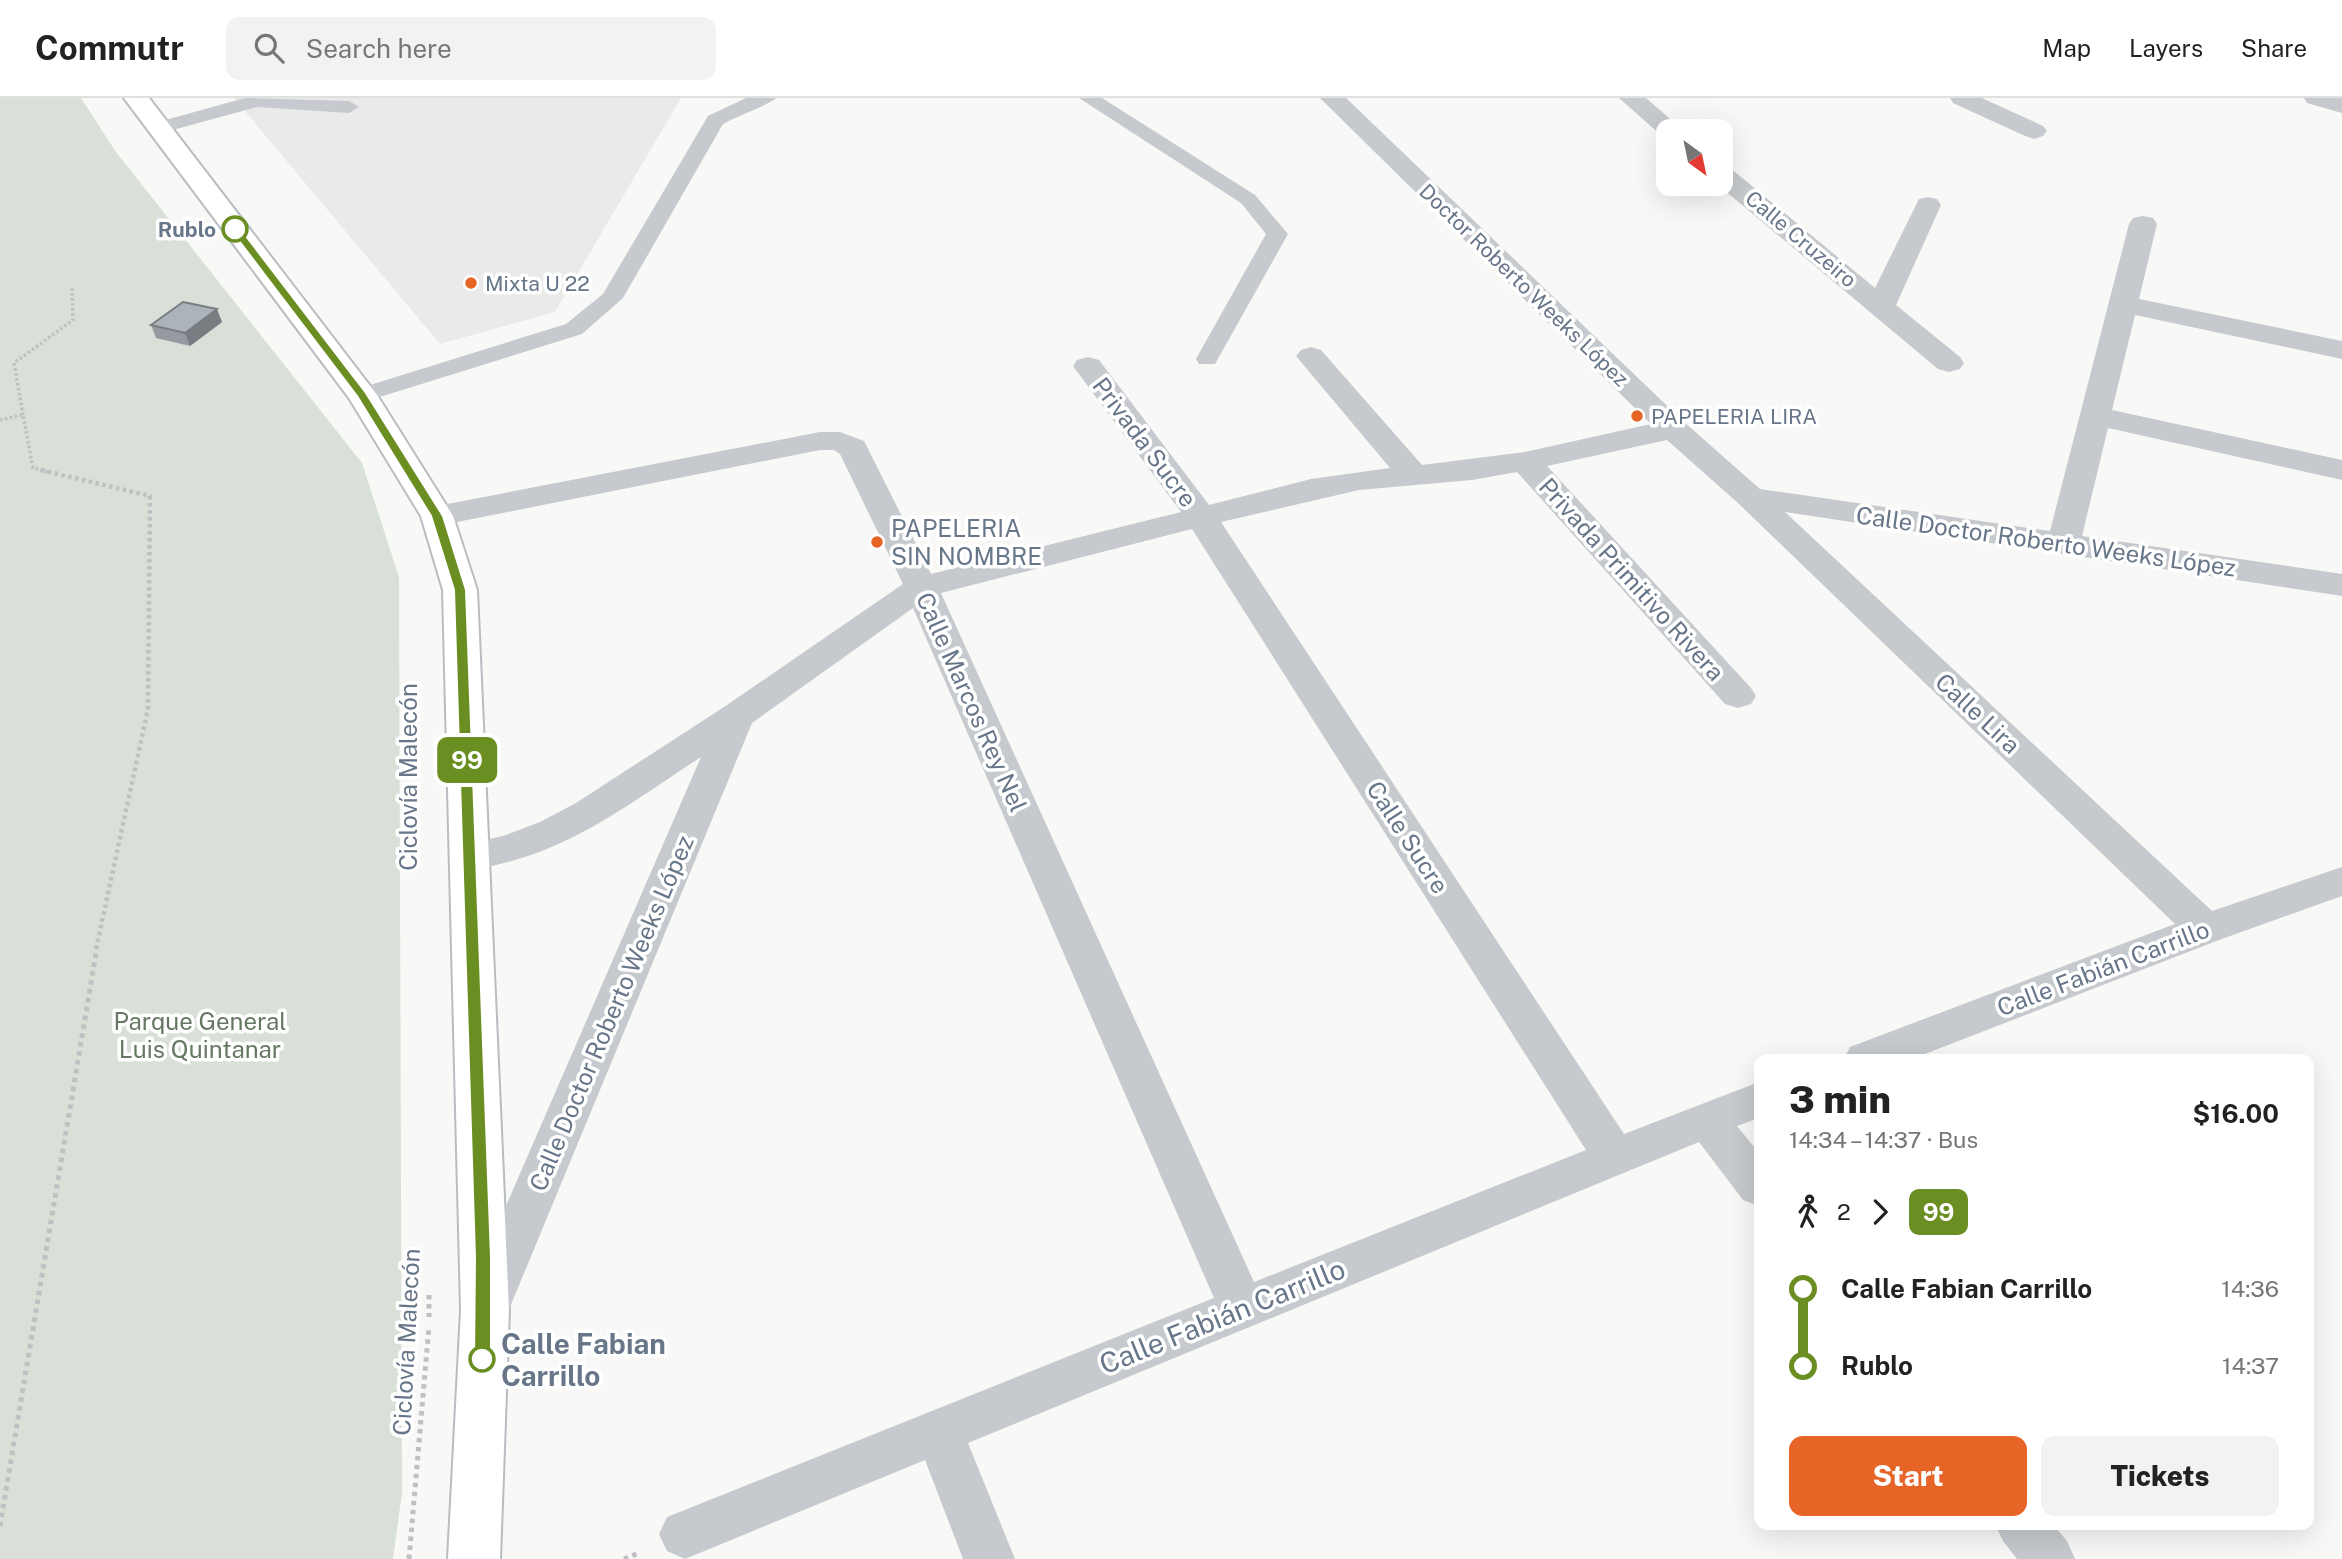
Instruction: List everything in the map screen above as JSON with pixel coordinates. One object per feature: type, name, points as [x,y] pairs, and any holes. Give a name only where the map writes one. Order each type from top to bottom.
[{"type":"main road","points":[[136,98],[362,395],[437,516],[460,590],[485,1310],[474,1559]]},
{"type":"street","name":"Doctor Roberto Weeks López","points":[[1332,98],[1673,429],[1750,497]]},
{"type":"street","points":[[1631,98],[1656,119]]},
{"type":"street","points":[[1962,98],[2034,131]]},
{"type":"street","points":[[2316,98],[2342,106]]},
{"type":"street","name":"Calle Cruzeiro","points":[[1733,184],[1950,363]]},
{"type":"street","points":[[1881,306],[1928,205]]},
{"type":"street","points":[[2064,542],[2143,223]]},
{"type":"street","points":[[2123,304],[2342,350]]},
{"type":"street","points":[[1311,356],[1412,473]]},
{"type":"street","name":"Privada Sucre","points":[[1088,366],[1202,518]]},
{"type":"street","points":[[2096,416],[2342,470]]},
{"type":"street","points":[[471,857],[513,847],[554,832],[590,812],[737,716],[921,587],[1311,489],[1412,473],[1472,470],[1673,429]]},
{"type":"street","name":"Calle Marcos Rey Nel","points":[[437,516],[820,441],[840,441],[853,448],[921,587],[1242,1307]]},
{"type":"street","name":"Privada Primitivo Rivera","points":[[1525,461],[1738,696]]},
{"type":"street","name":"Calle Doctor Roberto Weeks López","points":[[1750,497],[2342,585]]},
{"type":"street","name":"Calle Lira","points":[[1750,497],[2205,929]]},
{"type":"street","name":"Calle Sucre","points":[[1202,518],[1614,1156]]},
{"type":"street","name":"Calle Doctor Roberto Weeks López","points":[[485,1310],[737,716]]},
{"type":"street","name":"Calle Fabián Carrillo","points":[[1878,1054],[2205,929],[2342,881]]},
{"type":"street","name":"Calle Fabián Carrillo","points":[[685,1534],[1754,1101]]},
{"type":"street","points":[[1706,1119],[1754,1181]]},
{"type":"street","points":[[938,1431],[989,1559]]},
{"type":"street","points":[[2026,1530],[2049,1559]]},
{"type":"lane","points":[[362,395],[574,329],[612,298],[715,120],[738,107],[766,98]]},
{"type":"lane","points":[[1089,98],[1248,199],[1277,234],[1207,359]]},
{"type":"lane","points":[[158,128],[256,101],[349,107]]},
{"type":"path","points":[[0,1526],[103,909],[148,709],[150,496],[33,468],[23,415],[14,363],[73,320],[72,286]]},
{"type":"path","points":[[0,420],[23,415]]},
{"type":"path","name":"Ciclovía Malecón","points":[[409,1559],[429,1291]]},
{"type":"shaded area","points":[[234,98],[681,98],[555,312],[440,344]]},
{"type":"green space","name":"Parque General Luis Quintanar","points":[[0,98],[81,98],[116,152],[362,463],[399,577],[402,1493],[393,1559],[0,1559]]},
{"type":"building","points":[[183,302],[217,309],[185,333],[151,325]]},
{"type":"bus line","name":"99","points":[[235,229],[362,395],[437,516],[460,590],[485,1310],[482,1359]]},
{"type":"place","name":"Rublo","points":[[235,229]]},
{"type":"place","name":"Mixta U 22","points":[[471,283]]},
{"type":"place","name":"PAPELERIA LIRA","points":[[1637,416]]},
{"type":"place","name":"PAPELERIA SIN NOMBRE","points":[[877,542]]},
{"type":"place","name":"Calle Fabian Carrillo","points":[[482,1359]]}]
